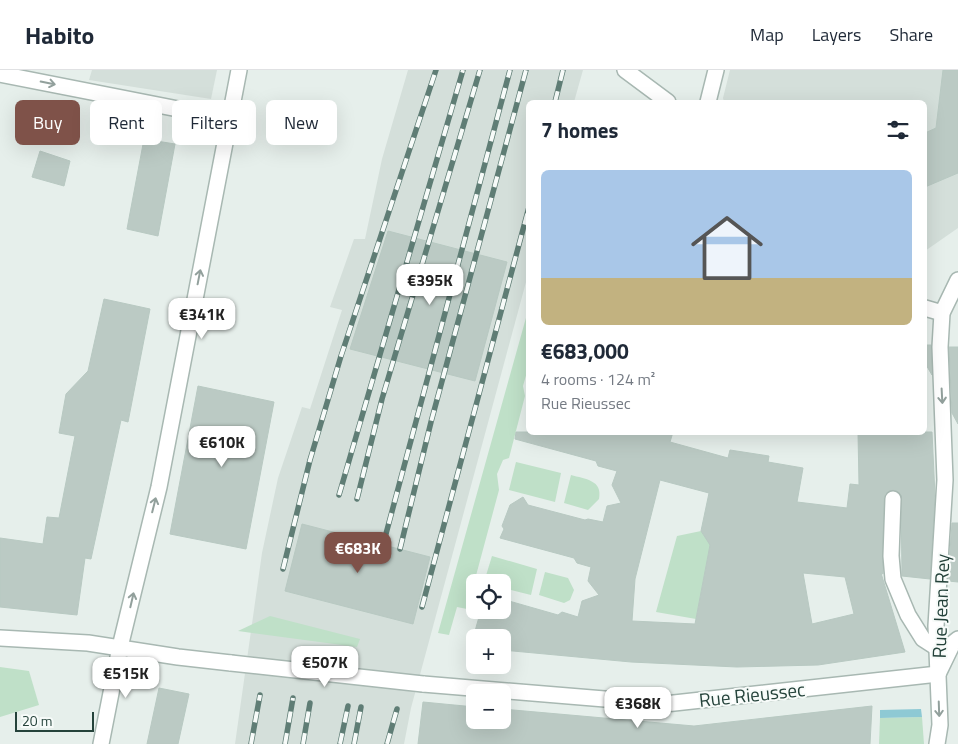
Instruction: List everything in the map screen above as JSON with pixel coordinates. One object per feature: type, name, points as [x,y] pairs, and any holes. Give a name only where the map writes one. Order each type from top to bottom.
[{"type":"street","points":[[233,100],[239,70]]},
{"type":"street","points":[[625,70],[665,100]]},
{"type":"street","points":[[708,100],[716,70]]},
{"type":"street","points":[[0,74],[172,108]]},
{"type":"street","points":[[101,744],[120,647],[159,486],[225,145]]},
{"type":"street","points":[[927,309],[942,313],[958,280]]},
{"type":"street","name":"Rue Jean Rey","points":[[937,744],[940,725],[936,626],[946,480],[940,347],[942,313]]},
{"type":"street","points":[[893,499],[891,556],[893,579],[908,615],[923,639],[937,648]]},
{"type":"street","name":"Rue Rieussec","points":[[0,638],[120,647],[178,657],[422,684],[665,704],[938,674]]},
{"type":"street","points":[[938,674],[953,643],[958,639]]},
{"type":"shaded area","points":[[92,70],[217,70],[211,99],[89,80]]},
{"type":"shaded area","points":[[408,70],[583,70],[575,100],[526,100],[526,282],[411,708],[404,744],[235,744],[262,553],[278,478],[302,407],[310,409],[342,310],[330,307],[354,239],[365,239],[382,159]]},
{"type":"shaded area","points":[[730,70],[958,70],[958,228],[927,250],[927,100],[724,100]]},
{"type":"green space","points":[[526,318],[526,376],[523,386],[525,396],[509,458],[503,460],[497,474],[499,490],[476,574],[466,574],[466,609],[457,607],[449,635],[438,633]]},
{"type":"green space","points":[[516,462],[561,473],[555,502],[509,490]]},
{"type":"green space","points":[[571,475],[592,481],[598,488],[600,493],[599,499],[588,510],[564,503]]},
{"type":"green space","points":[[701,531],[704,535],[712,536],[696,619],[656,612],[677,536]]},
{"type":"green space","points":[[492,556],[537,569],[531,595],[511,590],[511,574],[486,574]]},
{"type":"green space","points":[[545,572],[568,578],[574,590],[570,600],[564,603],[539,595]]},
{"type":"green space","points":[[270,616],[360,639],[357,647],[238,631]]},
{"type":"green space","points":[[0,667],[29,671],[39,705],[0,717]]},
{"type":"green space","points":[[922,717],[924,744],[879,744],[880,718]]},
{"type":"water","points":[[921,709],[922,717],[880,718],[880,710]]},
{"type":"building","points":[[943,70],[958,70],[958,173],[927,186],[927,132],[936,128]]},
{"type":"building","points":[[162,142],[175,145],[158,236],[127,229],[143,145],[162,145]]},
{"type":"building","points":[[40,151],[70,161],[64,186],[32,177]]},
{"type":"building","points":[[388,231],[507,262],[475,381],[350,349]]},
{"type":"building","points":[[104,299],[150,309],[128,422],[121,420],[91,559],[85,558],[77,615],[0,607],[0,538],[43,544],[47,517],[59,518],[75,436],[59,433],[66,394],[88,371]]},
{"type":"building","points":[[927,345],[931,345],[932,375],[927,366]]},
{"type":"building","points":[[949,347],[958,347],[958,424],[952,413]]},
{"type":"building","points":[[198,386],[274,402],[246,549],[170,534]]},
{"type":"building","points":[[516,432],[526,432],[526,435],[672,435],[670,442],[728,458],[730,450],[769,456],[768,462],[803,468],[797,502],[847,508],[850,484],[859,485],[858,435],[927,435],[927,432],[932,432],[935,496],[930,579],[902,576],[901,495],[893,490],[885,494],[884,499],[883,574],[881,573],[905,652],[818,665],[737,667],[631,662],[511,651],[511,629],[476,629],[478,619],[511,619],[511,602],[558,615],[562,612],[578,617],[582,601],[599,595],[588,581],[591,567],[577,563],[574,558],[500,538],[504,529],[502,526],[510,505],[523,497],[528,505],[585,520],[603,522],[607,506],[621,503],[612,485],[617,471],[598,466],[596,461],[515,439]],"holes":[[[660,480],[709,493],[701,531],[710,545],[695,624],[632,621],[635,579]],[[803,573],[845,577],[854,614],[812,624]]]},
{"type":"building","points":[[952,523],[958,523],[958,582],[948,581]]},
{"type":"building","points":[[302,524],[430,557],[413,624],[285,591]]},
{"type":"building","points":[[159,688],[189,694],[178,744],[147,744]]},
{"type":"building","points":[[423,702],[466,706],[466,729],[511,729],[511,710],[694,726],[872,706],[870,744],[418,744]]},
{"type":"railway","points":[[283,569],[310,460],[341,356],[436,70]]},
{"type":"railway","points":[[339,495],[463,70]]},
{"type":"railway","points":[[357,499],[382,399],[480,70]]},
{"type":"railway","points":[[383,545],[510,70]]},
{"type":"railway","points":[[400,549],[431,422],[526,70]]},
{"type":"railway","points":[[556,100],[563,70]]},
{"type":"railway","points":[[422,607],[526,218]]},
{"type":"railway","points":[[251,744],[260,695]]},
{"type":"railway","points":[[285,744],[293,698]]},
{"type":"railway","points":[[303,744],[310,703]]},
{"type":"railway","points":[[340,744],[348,706]]},
{"type":"railway","points":[[354,744],[361,707]]},
{"type":"railway","points":[[387,744],[397,709]]}]
